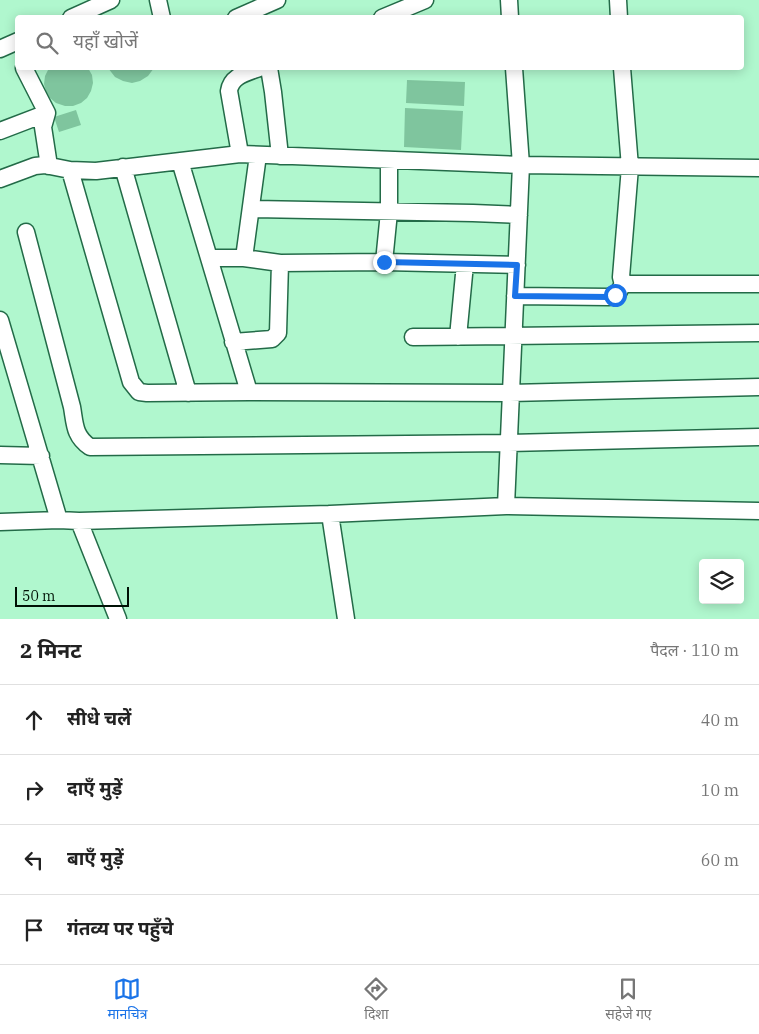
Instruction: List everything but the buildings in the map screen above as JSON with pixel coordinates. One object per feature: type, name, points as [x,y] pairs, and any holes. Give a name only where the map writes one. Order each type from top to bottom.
[{"type":"street","points":[[78,15],[111,0]]},
{"type":"street","points":[[158,0],[161,15]]},
{"type":"street","points":[[243,15],[277,0]]},
{"type":"street","points":[[389,15],[426,0]]},
{"type":"street","points":[[509,0],[510,15]]},
{"type":"street","points":[[618,0],[619,15]]},
{"type":"street","points":[[25,70],[47,113],[43,127],[49,166]]},
{"type":"street","points":[[240,154],[229,91],[230,84],[238,76],[254,70]]},
{"type":"street","points":[[269,70],[274,92],[280,156]]},
{"type":"street","points":[[506,506],[521,165],[514,70]]},
{"type":"street","points":[[622,70],[630,167],[621,277],[624,282],[628,284],[759,284]]},
{"type":"street","points":[[0,131],[47,113]]},
{"type":"street","points":[[0,179],[35,166],[96,171],[240,154],[521,165],[759,168]]},
{"type":"street","points":[[244,258],[258,155]]},
{"type":"street","points":[[384,262],[389,212],[389,160]]},
{"type":"street","points":[[180,161],[249,392]]},
{"type":"street","points":[[123,168],[188,393]]},
{"type":"street","points":[[70,170],[131,382],[139,392],[510,393],[759,387]]},
{"type":"street","points":[[251,209],[519,216]]},
{"type":"street","points":[[26,232],[72,407],[77,435],[90,447],[510,443],[759,437]]},
{"type":"street","points":[[210,258],[244,258],[280,263],[384,262],[517,265]]},
{"type":"street","points":[[233,342],[272,339],[278,333],[280,263]]},
{"type":"street","points":[[458,337],[464,264]]},
{"type":"street","points":[[515,296],[609,297],[618,293],[624,282]]},
{"type":"street","points":[[0,320],[59,520]]},
{"type":"street","points":[[413,337],[759,333]]},
{"type":"street","points":[[0,455],[41,456]]},
{"type":"street","points":[[0,522],[330,514],[506,506],[759,511]]},
{"type":"street","points":[[330,514],[346,619]]},
{"type":"street","points":[[79,521],[118,619]]},
{"type":"route","points":[[384,262],[517,265],[515,296],[609,297],[615,295]]}]
